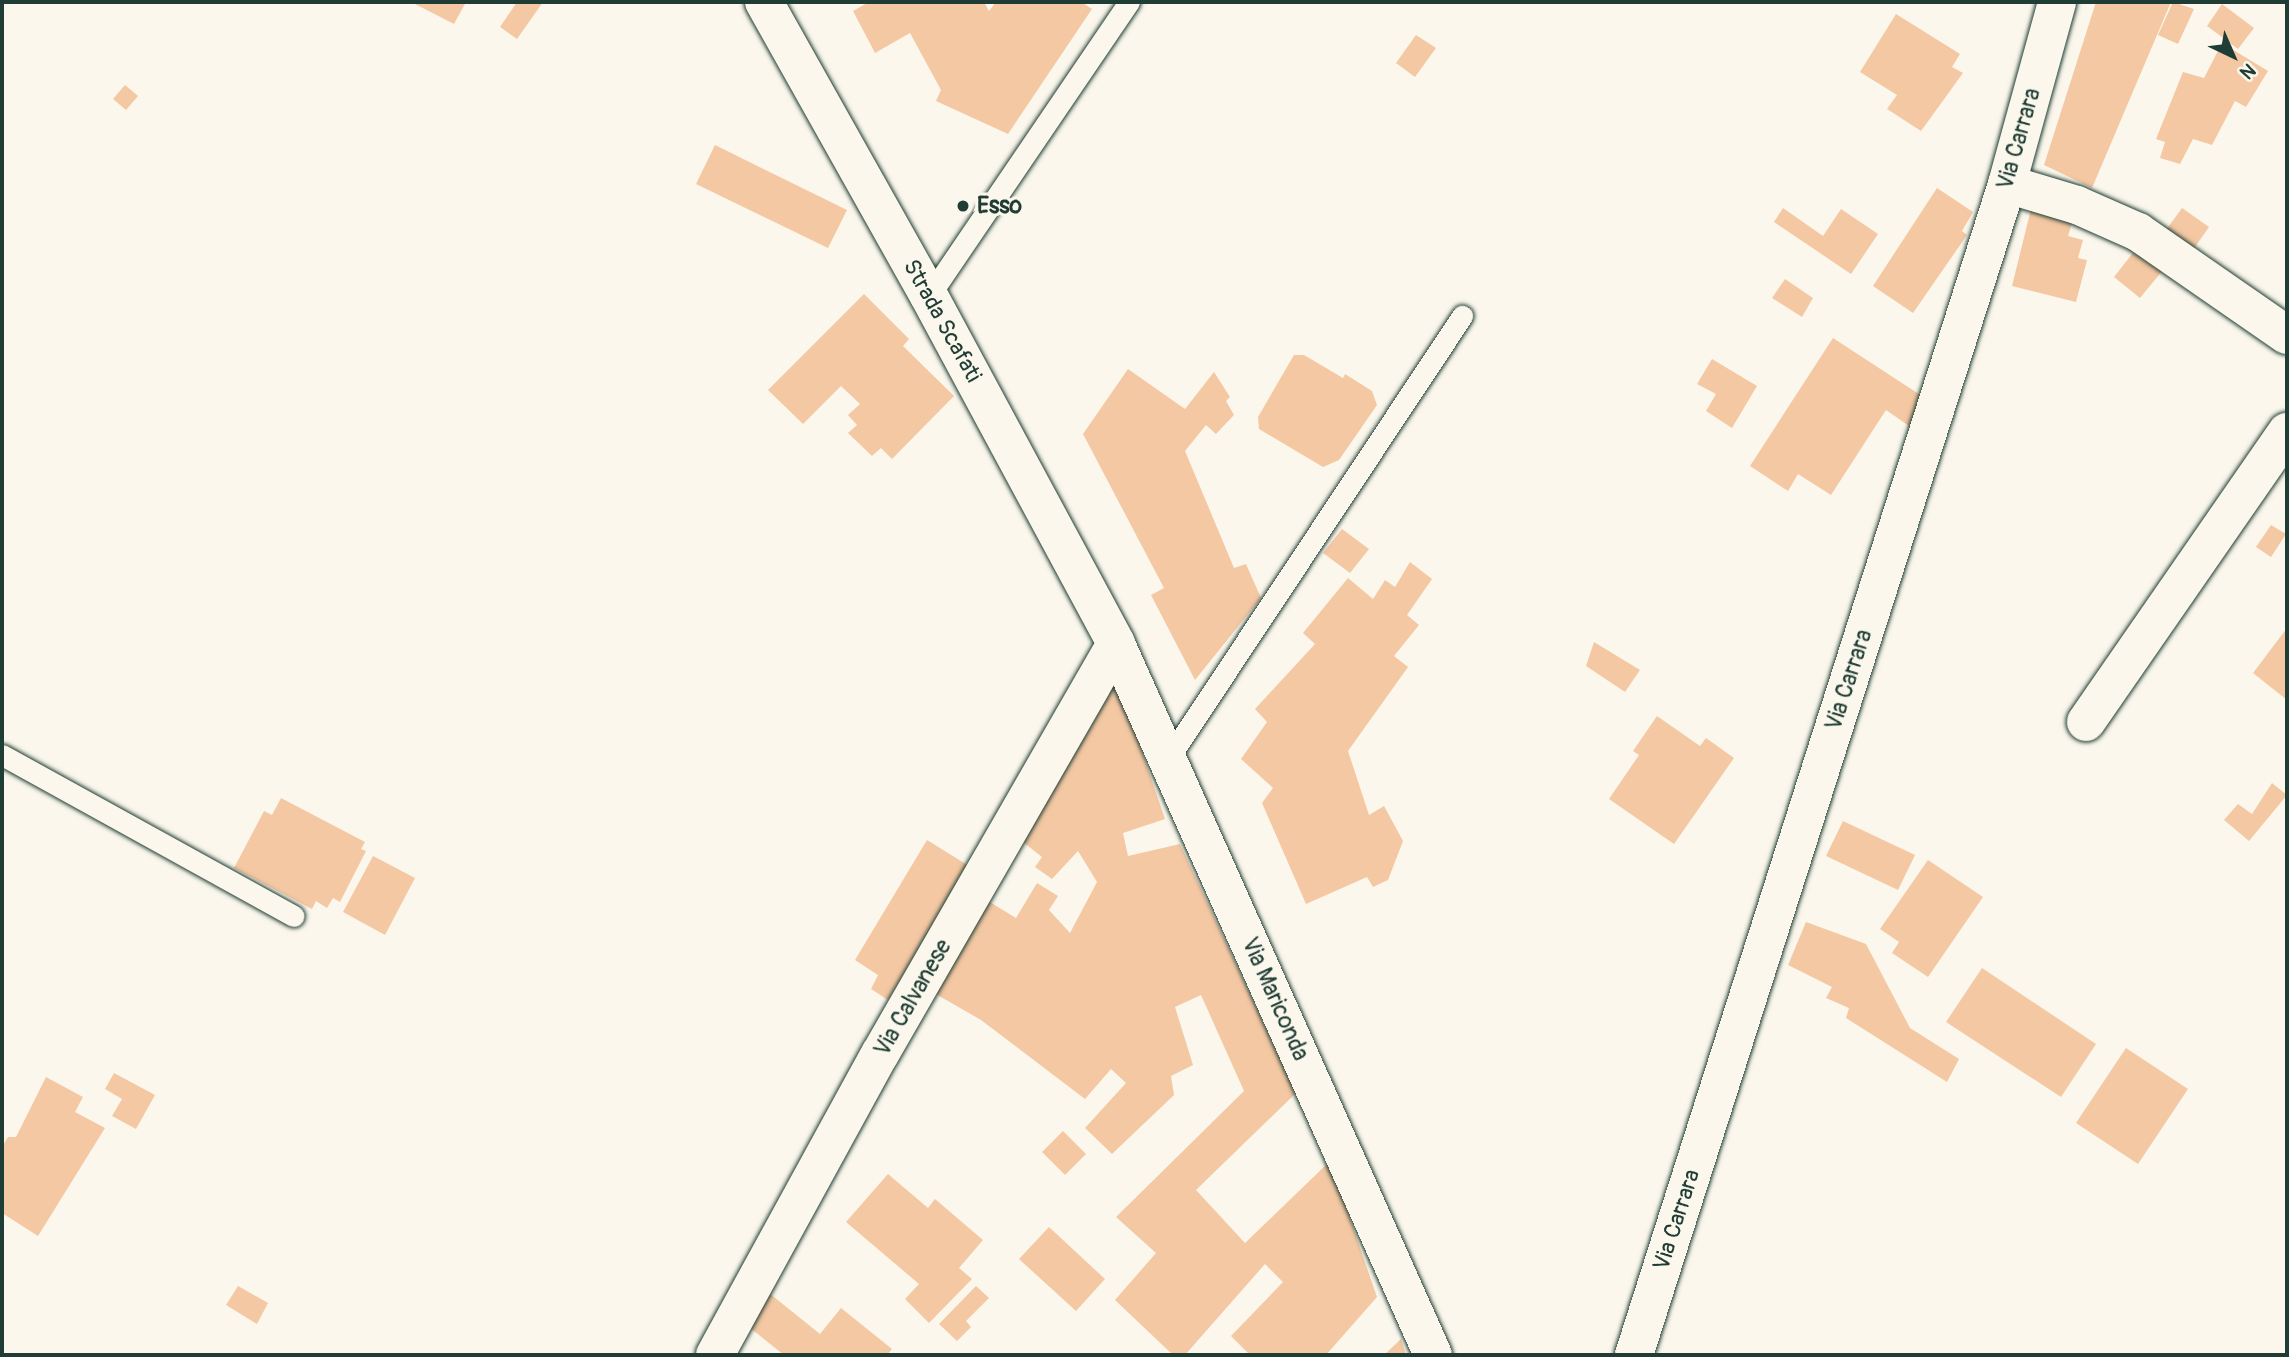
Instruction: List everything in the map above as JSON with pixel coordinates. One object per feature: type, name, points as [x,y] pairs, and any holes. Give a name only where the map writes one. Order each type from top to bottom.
[{"type":"street","name":"Strada Scafati","points":[[764,2],[929,296],[1116,644]]},
{"type":"street","name":"Via Carrara","points":[[1634,1355],[2007,184],[2057,2]]},
{"type":"street","points":[[2007,184],[2077,205],[2138,232],[2287,335]]},
{"type":"street","points":[[2086,722],[2287,432]]},
{"type":"street","name":"Via Mariconda","points":[[1116,644],[1433,1355]]},
{"type":"street","name":"Via Calvanese","points":[[715,1355],[880,1054],[1116,644]]},
{"type":"lane","points":[[929,296],[1129,2]]},
{"type":"lane","points":[[1168,760],[1461,316]]},
{"type":"lane","points":[[2,755],[293,916]]},
{"type":"building","points":[[411,2],[466,2],[454,24]]},
{"type":"building","points":[[517,2],[543,2],[517,39],[500,27]]},
{"type":"building","points":[[869,2],[984,2],[989,11],[996,2],[1081,2],[1092,9],[1008,134],[936,101],[941,90],[910,33],[875,53],[853,11]]},
{"type":"building","points":[[2096,2],[2171,2],[2092,188],[2044,165]]},
{"type":"building","points":[[2173,2],[2194,9],[2178,44],[2158,35]]},
{"type":"building","points":[[2222,4],[2254,28],[2238,49],[2207,26]]},
{"type":"building","points":[[1896,14],[1960,54],[1952,67],[1963,73],[1921,131],[1887,109],[1897,95],[1860,72]]},
{"type":"building","points":[[1416,35],[1436,48],[1415,77],[1396,63]]},
{"type":"building","points":[[2222,43],[2268,71],[2246,107],[2235,101],[2212,145],[2193,139],[2180,164],[2160,158],[2165,142],[2156,139],[2183,72],[2204,78]]},
{"type":"building","points":[[125,85],[138,96],[126,110],[113,99]]},
{"type":"building","points":[[715,145],[847,210],[828,248],[696,184]]},
{"type":"building","points":[[1937,188],[1973,212],[1962,231],[1967,235],[1913,313],[1873,286]]},
{"type":"building","points":[[2033,201],[2075,213],[2068,236],[2083,240],[2078,258],[2087,260],[2076,302],[2012,286]]},
{"type":"building","points":[[1783,208],[1823,236],[1841,209],[1878,234],[1851,274],[1774,222]]},
{"type":"building","points":[[2182,208],[2209,227],[2188,257],[2161,237]]},
{"type":"building","points":[[2136,249],[2163,270],[2140,298],[2114,277]]},
{"type":"building","points":[[1785,279],[1813,298],[1802,317],[1772,298]]},
{"type":"building","points":[[864,294],[909,339],[903,346],[954,396],[892,459],[881,448],[872,456],[848,433],[857,425],[848,415],[860,404],[841,386],[803,424],[768,390]]},
{"type":"building","points":[[1833,338],[1928,400],[1912,428],[1886,410],[1831,495],[1798,474],[1788,491],[1750,466]]},
{"type":"building","points":[[1294,355],[1304,355],[1343,378],[1345,374],[1372,391],[1377,405],[1339,460],[1323,467],[1259,429],[1258,417]]},
{"type":"building","points":[[1712,359],[1757,386],[1732,428],[1706,411],[1716,394],[1697,384]]},
{"type":"building","points":[[1128,369],[1185,409],[1214,372],[1230,397],[1226,401],[1234,415],[1216,434],[1206,425],[1185,451],[1234,568],[1246,564],[1261,598],[1195,680],[1151,595],[1164,588],[1083,434]]},
{"type":"building","points":[[2271,525],[2286,534],[2271,557],[2256,547]]},
{"type":"building","points":[[1342,529],[1369,549],[1350,573],[1323,553]]},
{"type":"building","points":[[1410,562],[1432,579],[1407,615],[1419,625],[1394,656],[1408,667],[1348,751],[1369,815],[1384,806],[1403,841],[1388,880],[1373,887],[1367,877],[1306,904],[1262,803],[1273,788],[1241,759],[1267,722],[1255,709],[1315,644],[1303,633],[1348,578],[1373,599],[1385,580],[1395,587]]},
{"type":"building","points":[[2287,628],[2287,700],[2253,673]]},
{"type":"building","points":[[1594,642],[1640,670],[1625,692],[1586,666]]},
{"type":"building","points":[[1120,687],[1165,819],[1123,833],[1128,856],[1180,844],[1296,1093],[1196,1190],[1245,1243],[1330,1161],[1377,1297],[1326,1355],[1250,1355],[1231,1336],[1283,1282],[1265,1264],[1185,1355],[1173,1355],[1115,1300],[1156,1253],[1116,1217],[1244,1091],[1201,995],[1175,1007],[1193,1065],[1171,1076],[1174,1095],[1112,1154],[1085,1128],[1126,1083],[1111,1069],[1085,1099],[981,1020],[934,993],[980,896],[1016,918],[1037,883],[1058,896],[1049,910],[1070,933],[1097,882],[1078,851],[1052,879],[1035,867],[1042,857],[1013,834],[1109,690]]},
{"type":"building","points":[[1657,716],[1700,746],[1706,738],[1734,758],[1674,844],[1609,799],[1639,755],[1633,751]]},
{"type":"building","points":[[2272,783],[2287,795],[2249,841],[2224,820],[2238,804],[2252,814]]},
{"type":"building","points":[[281,798],[365,842],[361,849],[366,851],[340,902],[333,898],[327,908],[316,901],[312,909],[234,868],[264,811],[272,815]]},
{"type":"building","points":[[1843,821],[1915,855],[1898,890],[1826,856]]},
{"type":"building","points":[[927,840],[969,866],[888,1000],[871,989],[878,975],[855,960]]},
{"type":"building","points":[[373,856],[415,878],[385,935],[343,912]]},
{"type":"building","points":[[1928,860],[1983,897],[1928,977],[1892,953],[1899,942],[1880,929]]},
{"type":"building","points":[[1806,922],[1866,944],[1910,1028],[1959,1059],[1947,1082],[1846,1018],[1849,1008],[1826,998],[1832,987],[1788,965]]},
{"type":"building","points":[[1982,968],[2096,1044],[2061,1097],[1946,1022]]},
{"type":"building","points":[[2126,1048],[2188,1089],[2138,1164],[2076,1123]]},
{"type":"building","points":[[114,1073],[155,1095],[136,1129],[112,1116],[122,1099],[105,1089]]},
{"type":"building","points":[[46,1077],[83,1097],[75,1112],[105,1128],[38,1236],[2,1213],[2,1147],[8,1137],[16,1137]]},
{"type":"building","points":[[1063,1131],[1086,1154],[1065,1175],[1042,1152]]},
{"type":"building","points":[[888,1174],[928,1208],[935,1199],[983,1240],[959,1268],[972,1279],[929,1323],[905,1299],[919,1284],[846,1222]]},
{"type":"building","points":[[1049,1227],[1105,1279],[1076,1311],[1019,1259]]},
{"type":"building","points":[[238,1286],[268,1303],[257,1324],[226,1305]]},
{"type":"building","points":[[976,1286],[989,1298],[966,1321],[971,1327],[957,1341],[939,1324]]},
{"type":"building","points":[[769,1293],[820,1334],[841,1308],[892,1349],[887,1355],[784,1355],[744,1323]]},
{"type":"building","points":[[1401,1339],[1406,1355],[1384,1355]]},
{"type":"place","name":"Esso","points":[[963,206]]}]
